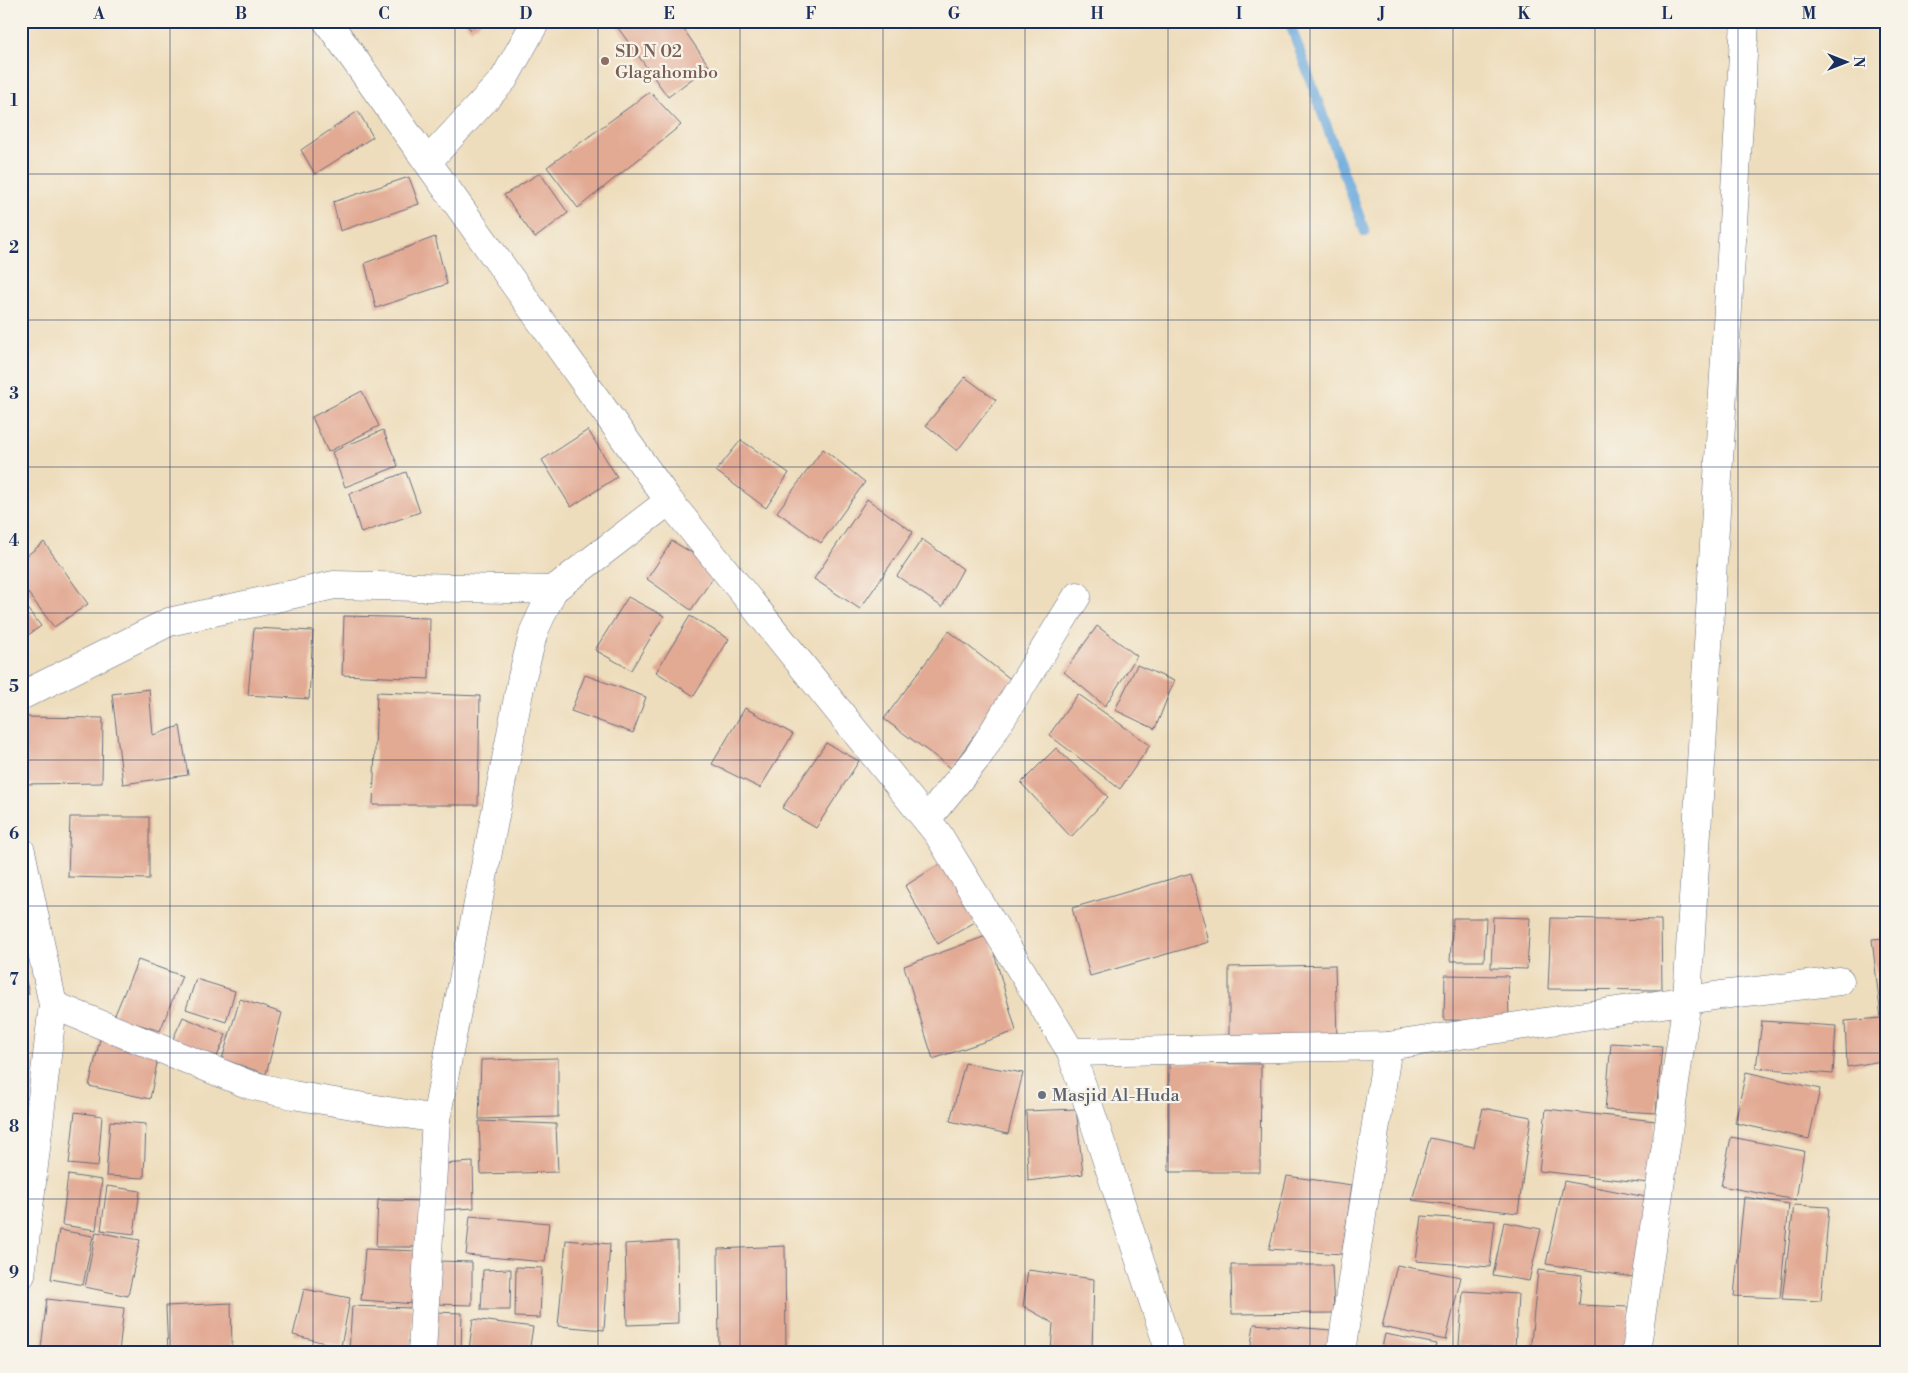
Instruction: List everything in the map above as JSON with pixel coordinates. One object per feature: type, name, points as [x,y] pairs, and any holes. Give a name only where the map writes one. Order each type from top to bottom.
[{"type":"street","points":[[327,21],[344,48],[428,162],[669,501],[938,834],[1071,1052],[1170,1352]]},
{"type":"street","points":[[428,162],[504,79],[536,21]]},
{"type":"street","points":[[1636,1352],[1687,1000],[1745,21]]},
{"type":"street","points":[[422,1352],[436,1119],[522,677],[534,631],[553,590],[669,501]]},
{"type":"street","points":[[21,696],[169,622],[334,584],[553,590]]},
{"type":"street","points":[[927,819],[979,755],[1077,596]]},
{"type":"street","points":[[21,851],[53,1005],[21,1275]]},
{"type":"street","points":[[1071,1052],[1388,1046],[1687,1000],[1840,981]]},
{"type":"street","points":[[53,1005],[250,1086],[293,1096],[436,1119]]},
{"type":"street","points":[[1342,1352],[1388,1046]]},
{"type":"building","points":[[464,21],[482,21],[471,30]]},
{"type":"building","points":[[613,21],[678,21],[709,66],[668,97]]},
{"type":"building","points":[[650,92],[681,125],[578,208],[547,167]]},
{"type":"building","points":[[358,111],[373,137],[315,174],[301,150]]},
{"type":"building","points":[[540,173],[568,213],[535,238],[504,195]]},
{"type":"building","points":[[409,177],[419,204],[340,231],[333,202]]},
{"type":"building","points":[[435,237],[447,284],[376,308],[365,263]]},
{"type":"building","points":[[965,377],[996,400],[957,451],[926,425]]},
{"type":"building","points":[[362,391],[379,426],[328,452],[312,417]]},
{"type":"building","points":[[383,430],[398,466],[345,487],[332,452]]},
{"type":"building","points":[[588,430],[617,477],[571,507],[542,460]]},
{"type":"building","points":[[741,440],[789,473],[766,508],[716,471]]},
{"type":"building","points":[[823,449],[865,482],[821,543],[777,512]]},
{"type":"building","points":[[406,472],[420,512],[361,533],[349,494]]},
{"type":"building","points":[[867,499],[913,532],[860,609],[814,579]]},
{"type":"building","points":[[922,539],[963,569],[942,607],[897,576]]},
{"type":"building","points":[[672,541],[719,569],[691,610],[647,579]]},
{"type":"building","points":[[44,542],[88,604],[54,627],[21,584],[21,560]]},
{"type":"building","points":[[628,597],[664,616],[631,670],[595,650]]},
{"type":"building","points":[[21,601],[41,626],[21,640]]},
{"type":"building","points":[[344,616],[430,618],[429,679],[342,675]]},
{"type":"building","points":[[690,616],[729,639],[694,696],[656,672]]},
{"type":"building","points":[[1097,626],[1137,656],[1105,706],[1064,672]]},
{"type":"building","points":[[254,628],[313,631],[309,699],[248,695]]},
{"type":"building","points":[[949,631],[1013,681],[951,768],[884,719]]},
{"type":"building","points":[[1137,665],[1174,681],[1155,729],[1115,710]]},
{"type":"building","points":[[585,675],[646,697],[633,733],[571,711]]},
{"type":"building","points":[[149,689],[153,735],[180,726],[188,775],[123,784],[112,694]]},
{"type":"building","points":[[377,692],[480,696],[478,805],[373,805]]},
{"type":"building","points":[[1078,694],[1150,745],[1120,789],[1049,735]]},
{"type":"building","points":[[745,708],[793,734],[760,788],[712,764]]},
{"type":"building","points":[[21,717],[103,718],[102,783],[21,784]]},
{"type":"building","points":[[826,743],[859,761],[816,828],[782,808]]},
{"type":"building","points":[[1056,748],[1108,797],[1071,837],[1021,783]]},
{"type":"building","points":[[70,817],[149,817],[149,879],[68,877]]},
{"type":"building","points":[[948,859],[980,919],[938,944],[905,886]]},
{"type":"building","points":[[1191,873],[1209,942],[1090,976],[1072,908]]},
{"type":"building","points":[[1493,917],[1530,918],[1527,969],[1491,968]]},
{"type":"building","points":[[1453,918],[1486,918],[1484,961],[1450,961]]},
{"type":"building","points":[[1551,918],[1661,920],[1662,990],[1548,989]]},
{"type":"building","points":[[989,935],[1016,1031],[933,1059],[904,966]]},
{"type":"building","points":[[1887,938],[1887,1060],[1847,1067],[1845,1021],[1881,1018],[1872,939]]},
{"type":"building","points":[[138,960],[182,976],[160,1031],[114,1017]]},
{"type":"building","points":[[21,961],[29,994],[21,996]]},
{"type":"building","points":[[1335,965],[1337,1038],[1229,1039],[1229,967]]},
{"type":"building","points":[[1445,975],[1508,976],[1509,1021],[1444,1020]]},
{"type":"building","points":[[196,979],[235,991],[226,1022],[186,1009]]},
{"type":"building","points":[[240,999],[282,1013],[266,1074],[222,1059]]},
{"type":"building","points":[[183,1017],[226,1035],[216,1059],[172,1041]]},
{"type":"building","points":[[1762,1021],[1836,1026],[1833,1074],[1756,1068]]},
{"type":"building","points":[[100,1039],[159,1053],[150,1099],[89,1086]]},
{"type":"building","points":[[1611,1043],[1662,1046],[1656,1113],[1605,1110]]},
{"type":"building","points":[[558,1058],[558,1117],[479,1119],[481,1060]]},
{"type":"building","points":[[965,1063],[1023,1073],[1008,1134],[950,1121]]},
{"type":"building","points":[[1169,1063],[1261,1064],[1260,1172],[1169,1172]]},
{"type":"building","points":[[1746,1072],[1820,1089],[1809,1139],[1735,1123]]},
{"type":"building","points":[[1483,1108],[1531,1117],[1518,1213],[1412,1200],[1430,1138],[1474,1147]]},
{"type":"building","points":[[1076,1109],[1083,1174],[1028,1181],[1026,1111]]},
{"type":"building","points":[[1546,1109],[1656,1121],[1649,1183],[1539,1171]]},
{"type":"building","points":[[75,1112],[102,1116],[98,1167],[69,1164]]},
{"type":"building","points":[[110,1121],[146,1124],[144,1178],[106,1176]]},
{"type":"building","points":[[479,1121],[556,1124],[558,1172],[481,1174]]},
{"type":"building","points":[[1731,1137],[1804,1151],[1796,1200],[1721,1186]]},
{"type":"building","points":[[473,1162],[474,1208],[443,1210],[441,1164]]},
{"type":"building","points":[[68,1175],[102,1180],[96,1230],[62,1225]]},
{"type":"building","points":[[1287,1176],[1352,1185],[1342,1254],[1269,1249]]},
{"type":"building","points":[[1564,1181],[1646,1197],[1633,1277],[1546,1264]]},
{"type":"building","points":[[107,1186],[140,1191],[134,1234],[101,1230]]},
{"type":"building","points":[[1744,1197],[1789,1204],[1780,1298],[1734,1296]]},
{"type":"building","points":[[378,1200],[420,1201],[418,1247],[376,1247]]},
{"type":"building","points":[[1794,1205],[1829,1207],[1821,1301],[1782,1299]]},
{"type":"building","points":[[470,1216],[549,1223],[545,1262],[466,1255]]},
{"type":"building","points":[[1422,1216],[1495,1221],[1490,1267],[1416,1261]]},
{"type":"building","points":[[1504,1222],[1541,1229],[1529,1281],[1493,1275]]},
{"type":"building","points":[[59,1230],[93,1236],[83,1285],[51,1279]]},
{"type":"building","points":[[96,1232],[140,1240],[128,1296],[85,1287]]},
{"type":"building","points":[[566,1240],[610,1244],[604,1330],[558,1326]]},
{"type":"building","points":[[677,1241],[678,1323],[627,1325],[625,1244]]},
{"type":"building","points":[[785,1246],[786,1352],[719,1352],[718,1249]]},
{"type":"building","points":[[365,1249],[420,1251],[415,1304],[361,1300]]},
{"type":"building","points":[[437,1261],[472,1262],[472,1305],[434,1304]]},
{"type":"building","points":[[1231,1265],[1332,1265],[1334,1313],[1232,1314]]},
{"type":"building","points":[[1397,1265],[1461,1277],[1446,1340],[1382,1327]]},
{"type":"building","points":[[516,1267],[542,1268],[540,1318],[515,1317]]},
{"type":"building","points":[[511,1269],[510,1310],[481,1310],[483,1270]]},
{"type":"building","points":[[1028,1270],[1094,1279],[1092,1352],[1051,1352],[1053,1323],[1023,1306]]},
{"type":"building","points":[[1538,1270],[1582,1275],[1579,1305],[1628,1307],[1626,1352],[1530,1352]]},
{"type":"building","points":[[304,1289],[350,1298],[341,1347],[293,1335]]},
{"type":"building","points":[[1463,1291],[1518,1294],[1515,1349],[1459,1345]]},
{"type":"building","points":[[47,1299],[124,1308],[119,1352],[79,1352],[41,1348]]},
{"type":"building","points":[[231,1303],[232,1348],[168,1352],[166,1306]]},
{"type":"building","points":[[352,1306],[412,1308],[412,1352],[349,1352]]},
{"type":"building","points":[[433,1312],[462,1313],[461,1352],[432,1352]]},
{"type":"building","points":[[473,1319],[533,1327],[529,1352],[489,1352],[469,1349]]},
{"type":"building","points":[[1254,1324],[1332,1330],[1329,1352],[1250,1352]]},
{"type":"building","points":[[1385,1334],[1437,1344],[1435,1352],[1381,1352]]},
{"type":"waterway","points":[[1289,21],[1365,232]]},
{"type":"place","name":"SD N 02 Glagahombo","points":[[605,61]]},
{"type":"place","name":"Masjid Al-Huda","points":[[1042,1095]]}]
